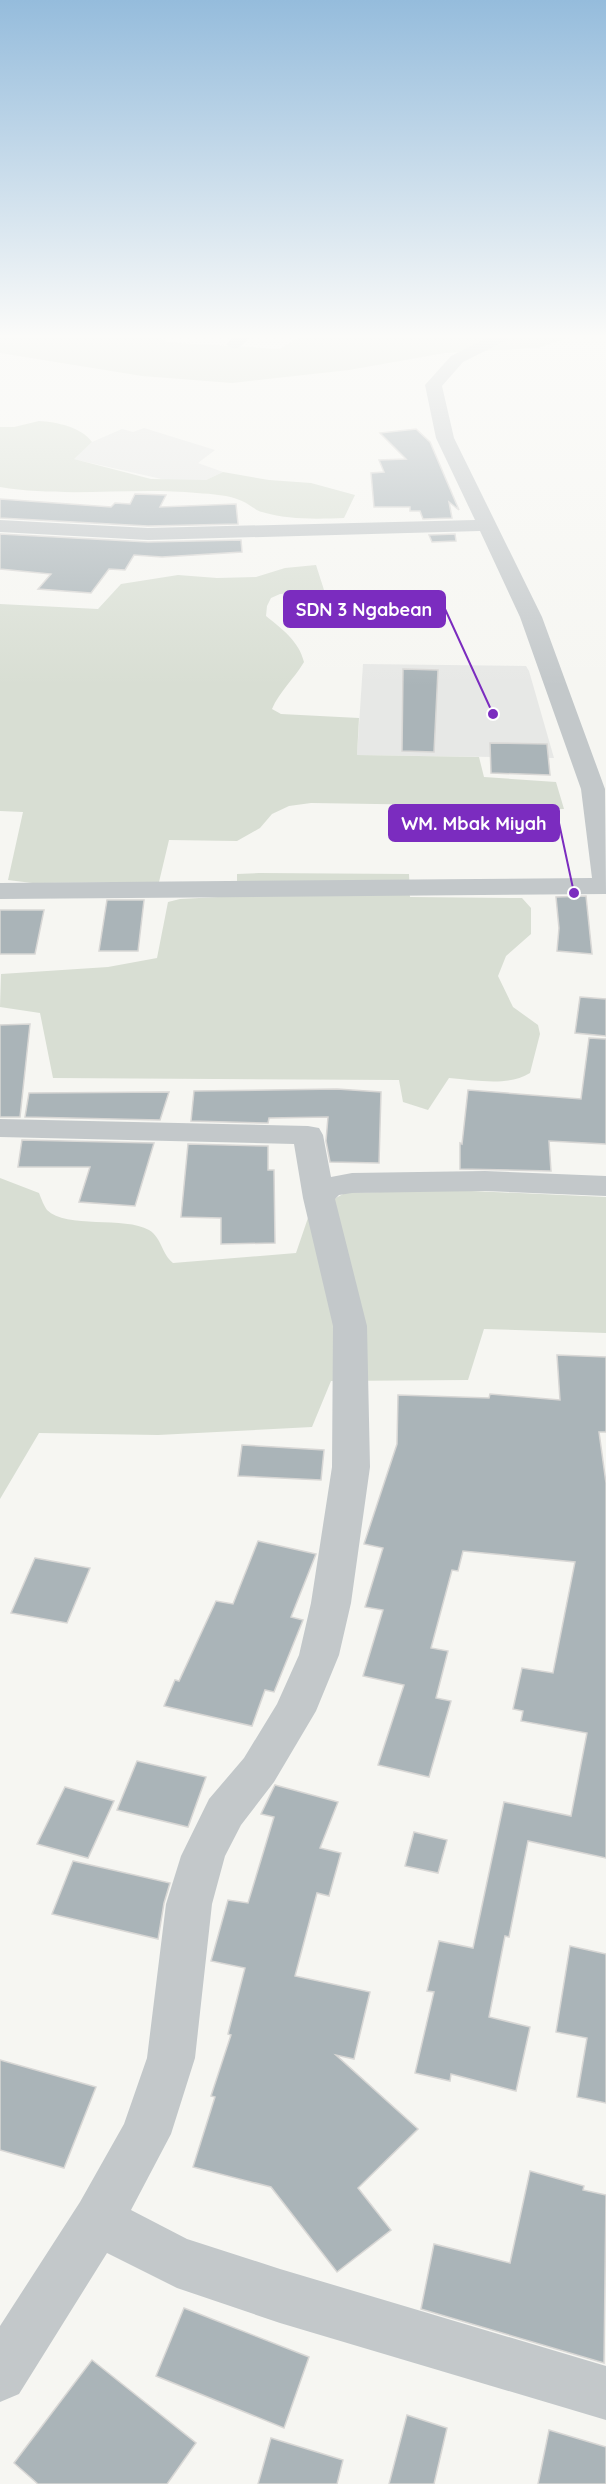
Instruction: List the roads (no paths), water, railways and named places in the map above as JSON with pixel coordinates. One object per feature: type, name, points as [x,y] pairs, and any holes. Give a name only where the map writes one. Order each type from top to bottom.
[{"type":"street","points":[[0,891],[606,886],[592,789],[531,617],[453,454]]},
{"type":"street","points":[[0,526],[148,534],[488,525]]},
{"type":"street","points":[[64,552],[79,531]]},
{"type":"street","points":[[0,1128],[308,1135],[319,1198],[350,1326],[351,1467],[331,1602],[319,1655],[295,1712],[259,1770],[225,1812],[203,1856],[189,1904],[171,2058],[146,2134],[98,2220],[0,2375]]},
{"type":"street","points":[[319,1198],[329,1187],[352,1183],[484,1181],[606,1186]]},
{"type":"street","points":[[98,2220],[135,2242],[177,2262],[280,2296],[606,2393]]},
{"type":"place","name":"SDN 3 Ngabean","points":[[493,714]]},
{"type":"place","name":"WM. Mbak Miyah","points":[[574,893]]}]
